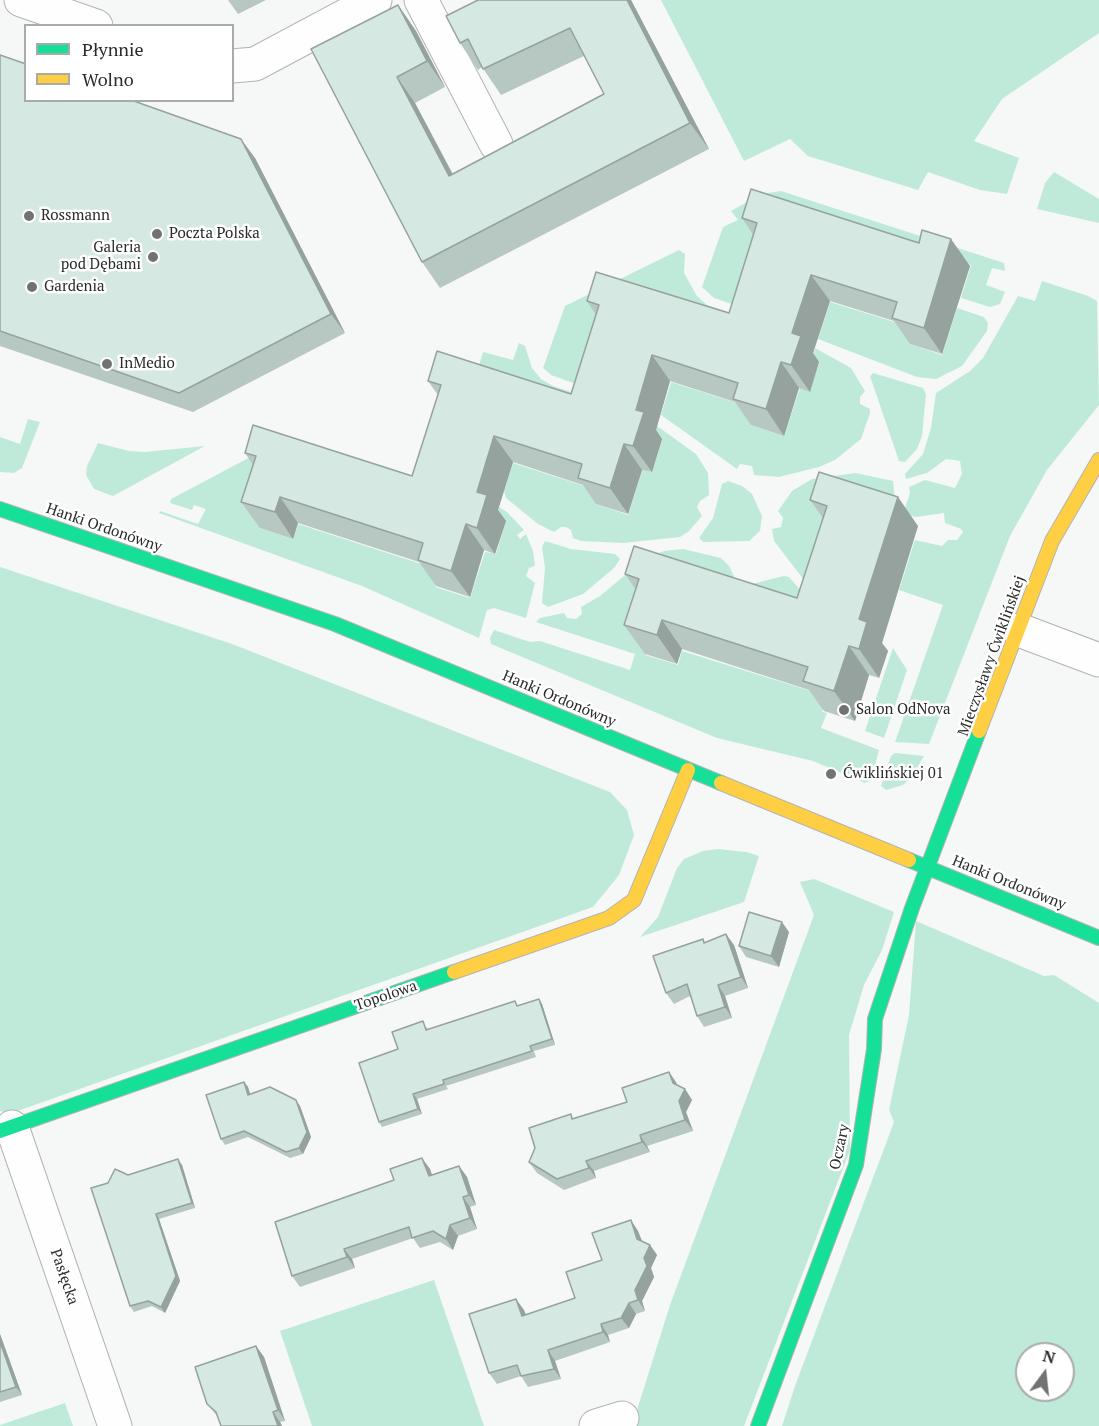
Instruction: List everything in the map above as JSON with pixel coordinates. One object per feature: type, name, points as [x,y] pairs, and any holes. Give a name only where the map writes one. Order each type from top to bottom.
[{"type":"street","points":[[21,0],[90,24]]},
{"type":"street","points":[[234,66],[255,64],[375,0]]},
{"type":"street","points":[[421,0],[496,144]]},
{"type":"street","name":"Mieczysławy Ćwiklińskiej","points":[[927,868],[1052,541],[1099,460]]},
{"type":"street","name":"Hanki Ordonówny","points":[[0,509],[334,624],[1099,938]]},
{"type":"street","points":[[1018,630],[1099,660]]},
{"type":"street","name":"Topolowa","points":[[6,1129],[609,918],[633,900],[642,887],[688,770]]},
{"type":"street","name":"Oczary","points":[[758,1426],[856,1164],[874,1049],[875,1019],[927,868]]},
{"type":"street","name":"Pasłęcka","points":[[6,1129],[115,1426]]},
{"type":"green space","points":[[661,0],[1099,0],[1099,33],[1002,99],[974,141],[1019,158],[1007,194],[980,190],[928,172],[918,190],[808,156],[790,139],[744,161]]},
{"type":"green space","points":[[1054,172],[1099,199],[1099,223],[1037,209],[1045,183]]},
{"type":"green space","points":[[781,191],[1004,263],[1005,271],[992,268],[986,285],[1005,292],[1000,304],[990,307],[961,298],[971,265],[940,255],[755,312],[714,298],[702,287],[723,227],[738,220],[731,211],[761,194]]},
{"type":"green space","points":[[679,250],[685,254],[684,273],[697,296],[707,305],[752,320],[598,392],[551,375],[543,368],[565,306]]},
{"type":"green space","points":[[1042,281],[1097,301],[1099,405],[1047,470],[1010,536],[929,744],[895,742],[943,605],[899,590],[915,540],[942,546],[948,540],[957,540],[963,532],[945,523],[944,513],[916,517],[903,514],[910,493],[909,487],[925,480],[955,488],[962,474],[960,461],[946,459],[927,473],[906,479],[905,474],[923,454],[931,428],[936,393],[970,371],[983,358],[1018,296],[1035,301]]},
{"type":"green space","points":[[830,302],[914,328],[910,344],[942,355],[957,308],[984,317],[988,323],[987,331],[962,366],[936,379],[917,377],[818,339]]},
{"type":"green space","points":[[519,343],[525,346],[532,368],[541,379],[553,386],[595,400],[474,382],[483,352],[513,360]]},
{"type":"green space","points":[[815,348],[851,368],[865,391],[860,397],[860,404],[870,409],[861,439],[835,460],[819,467],[779,477],[754,475],[752,466],[740,464],[737,469],[661,415],[671,382],[756,409],[751,425],[784,436],[800,388],[810,391],[819,362],[812,359]]},
{"type":"green space","points":[[873,373],[923,388],[926,394],[922,436],[917,449],[905,462],[899,461],[870,376]]},
{"type":"green space","points":[[28,419],[40,422],[22,468],[14,473],[0,472],[0,437],[20,444]]},
{"type":"green space","points":[[657,426],[696,454],[708,473],[709,495],[700,501],[697,507],[702,516],[689,531],[680,537],[623,543],[581,541],[573,538],[571,530],[566,527],[561,527],[554,532],[538,524],[506,498],[504,491],[513,463],[600,491],[596,504],[628,515],[642,470],[652,472],[662,438],[654,435]]},
{"type":"green space","points":[[98,443],[129,451],[145,452],[205,446],[113,496],[94,489],[86,475],[87,466]]},
{"type":"green space","points":[[273,445],[273,483],[260,528],[293,539],[298,524],[440,570],[435,587],[470,598],[485,552],[496,554],[506,521],[496,518],[499,507],[507,512],[524,530],[517,535],[520,539],[526,534],[533,551],[535,566],[529,568],[526,576],[535,583],[526,618],[494,608],[487,610],[479,638],[362,586],[159,513],[160,511],[198,524],[206,509],[194,505],[192,510],[170,503],[171,499]]},
{"type":"green space","points":[[856,473],[893,481],[895,499],[807,584],[774,541],[772,529],[781,527],[783,518],[778,511],[792,491],[812,479]]},
{"type":"green space","points":[[728,481],[742,486],[752,494],[762,516],[760,531],[749,541],[703,542],[699,538],[713,518],[722,484]]},
{"type":"green space","points":[[545,541],[571,549],[615,554],[620,559],[614,568],[583,594],[548,607],[542,603],[545,568],[542,547]]},
{"type":"green space","points":[[683,549],[721,558],[729,566],[734,576],[727,598],[659,609],[645,655],[678,665],[682,651],[827,696],[822,712],[827,713],[821,728],[879,750],[871,780],[865,783],[813,761],[717,738],[491,644],[490,638],[494,630],[530,642],[540,641],[630,670],[635,654],[536,622],[540,618],[564,613],[567,618],[576,619],[582,614],[581,607],[600,596],[643,560],[664,551]]},
{"type":"green space","points":[[0,567],[232,644],[610,792],[627,810],[634,835],[619,875],[593,907],[9,1114],[0,1111]]},
{"type":"green space","points":[[784,576],[789,577],[813,604],[748,585]]},
{"type":"green space","points":[[893,648],[907,670],[884,738],[865,731]]},
{"type":"green space","points":[[895,753],[924,756],[911,778],[903,785],[886,790],[881,786],[891,756]]},
{"type":"green space","points":[[718,849],[759,856],[744,902],[640,937],[658,917],[677,868],[684,859],[703,851]]},
{"type":"green space","points":[[814,879],[894,912],[882,950],[864,985],[849,1035],[850,1150],[744,1426],[632,1426],[670,1305],[814,915],[800,882]]},
{"type":"green space","points":[[916,921],[1044,976],[1054,975],[1099,1003],[1099,1426],[782,1426],[894,1122],[889,1110],[909,1015]]},
{"type":"green space","points":[[434,1280],[484,1426],[312,1426],[280,1331]]},
{"type":"green space","points":[[65,1403],[73,1426],[0,1426],[0,1425]]},
{"type":"building","points":[[478,0],[627,0],[690,123],[422,262],[311,49],[398,5],[427,61],[397,77],[449,176],[604,94],[570,28],[483,69],[468,39],[460,43],[446,16]]},
{"type":"building","name":"Galeria pod Dębami","points":[[0,55],[24,63],[24,102],[137,102],[241,139],[331,314],[179,393],[0,331]]},
{"type":"building","points":[[751,189],[919,243],[922,230],[951,239],[924,328],[892,318],[897,302],[811,275],[792,333],[801,336],[791,365],[781,362],[766,409],[733,399],[738,383],[652,355],[636,410],[644,412],[633,446],[624,444],[610,488],[578,478],[582,464],[494,436],[477,492],[487,495],[477,528],[466,524],[451,571],[418,560],[423,543],[280,497],[275,512],[241,502],[256,456],[245,453],[253,425],[412,476],[441,385],[428,381],[437,351],[571,394],[599,305],[587,301],[596,272],[729,313],[757,223],[742,218]]},
{"type":"building","points":[[819,472],[898,497],[859,619],[867,622],[859,649],[849,646],[834,691],[803,681],[808,667],[662,620],[657,635],[624,625],[639,579],[625,574],[634,546],[797,598],[827,506],[810,500]]},
{"type":"building","points":[[749,912],[782,922],[771,956],[739,946]]},
{"type":"building","points":[[726,934],[741,977],[718,985],[725,1007],[697,1016],[687,984],[666,993],[653,956],[703,939],[704,943]]},
{"type":"building","points":[[539,999],[552,1039],[530,1046],[532,1051],[443,1080],[444,1084],[413,1094],[418,1109],[379,1122],[359,1063],[398,1049],[392,1032],[423,1021],[426,1030],[515,1001],[517,1006]]},
{"type":"building","points":[[669,1072],[673,1083],[685,1089],[679,1101],[685,1120],[640,1135],[642,1142],[586,1161],[589,1168],[557,1179],[529,1162],[535,1148],[529,1128],[571,1114],[572,1119],[627,1102],[622,1088]]},
{"type":"building","points":[[244,1082],[248,1095],[270,1087],[296,1100],[307,1132],[299,1148],[286,1152],[244,1131],[221,1139],[206,1095]]},
{"type":"building","points":[[422,1158],[429,1176],[459,1166],[469,1195],[463,1197],[470,1218],[450,1225],[446,1239],[433,1231],[412,1238],[409,1227],[344,1249],[347,1257],[292,1276],[275,1222],[394,1180],[390,1169]]},
{"type":"building","points":[[178,1159],[192,1203],[156,1214],[176,1276],[161,1307],[148,1301],[130,1306],[91,1188],[108,1183],[115,1169],[128,1175]]},
{"type":"building","points":[[631,1220],[637,1239],[650,1245],[644,1258],[647,1266],[635,1290],[638,1300],[629,1303],[621,1318],[601,1324],[603,1332],[548,1350],[554,1369],[521,1376],[517,1365],[489,1373],[469,1314],[516,1299],[522,1316],[575,1298],[566,1272],[602,1260],[592,1233]]},
{"type":"building","points":[[0,1342],[16,1387],[0,1392]]},
{"type":"building","points":[[256,1346],[278,1410],[273,1412],[278,1426],[221,1426],[216,1412],[207,1404],[195,1367]]},
{"type":"traffic: fast","points":[[0,509],[335,624],[721,783]]},
{"type":"traffic: fast","points":[[758,1426],[856,1165],[874,1049],[875,1019],[912,908],[979,731]]},
{"type":"traffic: fast","points":[[909,860],[1099,938]]},
{"type":"traffic: fast","points":[[0,1131],[454,972]]},
{"type":"traffic: slow","points":[[979,731],[1052,541],[1099,460]]},
{"type":"traffic: slow","points":[[454,972],[609,918],[634,900],[688,770]]},
{"type":"traffic: slow","points":[[721,783],[909,860]]},
{"type":"place","name":"Rossmann","points":[[29,216]]},
{"type":"place","name":"Poczta Polska","points":[[157,234]]},
{"type":"place","name":"Galeria pod Dębami","points":[[153,257]]},
{"type":"place","name":"Gardenia","points":[[32,287]]},
{"type":"place","name":"InMedio","points":[[107,364]]},
{"type":"place","name":"Salon OdNova","points":[[844,710]]},
{"type":"place","name":"Ćwiklińskiej 01","points":[[831,774]]}]
